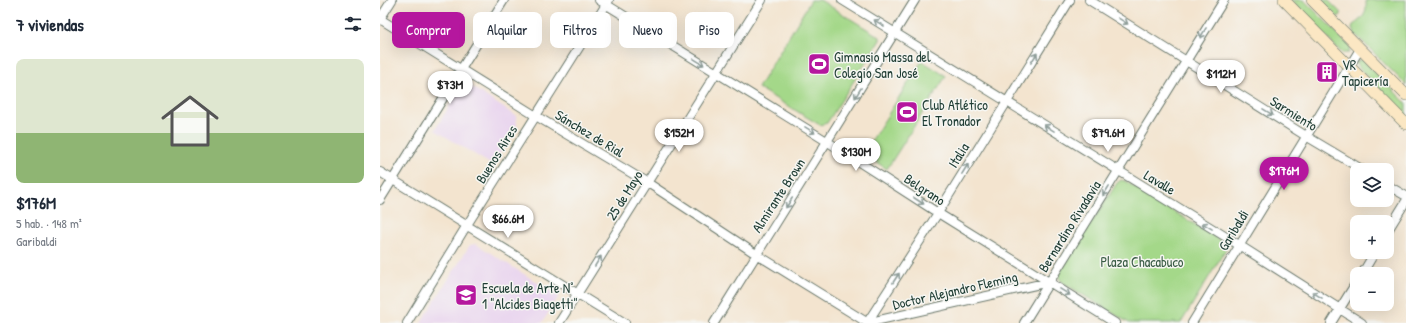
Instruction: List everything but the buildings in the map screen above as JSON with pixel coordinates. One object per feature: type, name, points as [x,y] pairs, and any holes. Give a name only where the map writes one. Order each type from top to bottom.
[{"type":"main road","points":[[1284,0],[1406,124]]},
{"type":"main road","points":[[1312,0],[1406,95]]},
{"type":"street","points":[[380,19],[392,0]]},
{"type":"street","points":[[380,200],[504,0]]},
{"type":"street","name":"25 de Mayo","points":[[559,323],[762,0]]},
{"type":"street","name":"Lavalle","points":[[842,0],[1239,245],[1362,323]]},
{"type":"street","name":"Almirante Brown","points":[[714,323],[915,0]]},
{"type":"street","name":"Italia","points":[[867,323],[938,213],[1070,0]]},
{"type":"street","name":"Sarmiento","points":[[1089,0],[1351,163]]},
{"type":"street","name":"Bernardino Rivadavia","points":[[1024,323],[1224,0]]},
{"type":"street","name":"Belgrano","points":[[605,1],[938,213],[1115,323]]},
{"type":"street","name":"Buenos Aires","points":[[407,323],[536,116],[605,1]]},
{"type":"street","name":"Sánchez de Rial","points":[[380,19],[536,116],[648,183],[756,254],[867,323]]},
{"type":"street","name":"Garibaldi","points":[[1192,323],[1360,49]]},
{"type":"street","points":[[380,172],[625,323]]},
{"type":"street","points":[[1394,189],[1406,196]]},
{"type":"street","points":[[1394,221],[1406,201]]},
{"type":"street","name":"Doctor Alejandro Fleming","points":[[867,323],[1049,282]]},
{"type":"street","points":[[1331,323],[1350,293]]},
{"type":"shaded area","points":[[464,82],[516,116],[517,126],[492,165],[435,130]]},
{"type":"shaded area","points":[[476,244],[559,296],[542,323],[421,323],[470,245]]},
{"type":"green space","name":"Gimnasio Massa del Colegio San José","points":[[811,0],[820,0],[880,37],[880,40],[827,123],[820,125],[758,88]]},
{"type":"green space","points":[[1290,0],[1304,0],[1350,46],[1349,53],[1342,53]]},
{"type":"green space","points":[[1321,0],[1328,0],[1341,13],[1341,15],[1338,17]]},
{"type":"green space","points":[[1366,0],[1406,0],[1406,85],[1354,33],[1352,29],[1353,25],[1364,15]]},
{"type":"green space","points":[[1363,60],[1406,103],[1406,116],[1357,66],[1357,61]]},
{"type":"green space","name":"Club Atlético El Tronador","points":[[922,61],[946,76],[887,169],[863,154]]},
{"type":"green space","name":"Plaza Chacabuco","points":[[1121,180],[1125,181],[1226,245],[1226,249],[1181,323],[1129,323],[1062,282],[1059,278],[1060,272],[1117,183]]},
{"type":"place","name":"Gimnasio Massa del Colegio San José","points":[[819,64]]},
{"type":"place","name":"VR Tapicería","points":[[1327,72]]},
{"type":"place","name":"Club Atlético El Tronador","points":[[907,112]]},
{"type":"place","name":"Escuela de Arte N° 1 \"Alcides Biagetti\"","points":[[466,295]]}]
